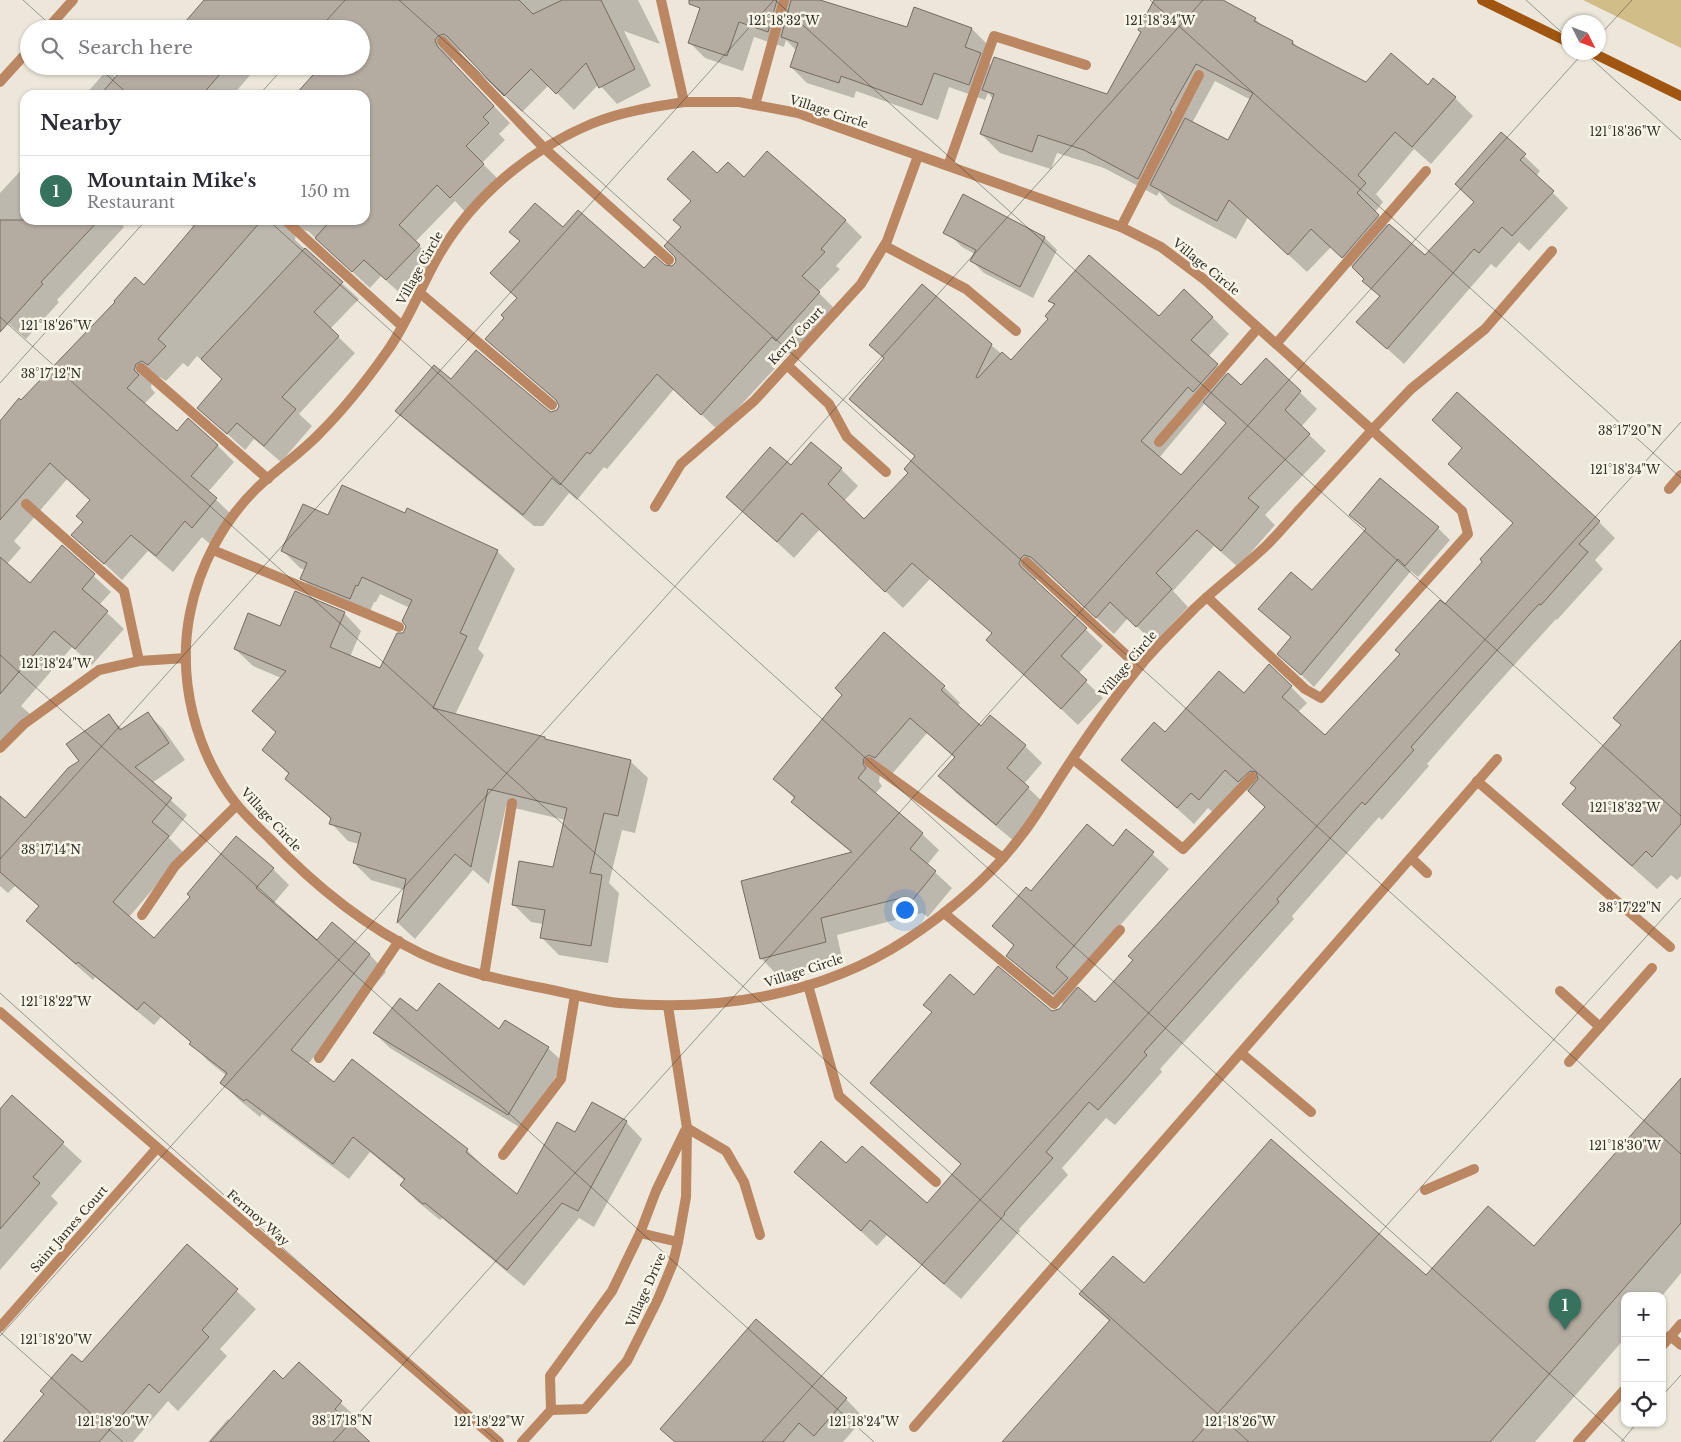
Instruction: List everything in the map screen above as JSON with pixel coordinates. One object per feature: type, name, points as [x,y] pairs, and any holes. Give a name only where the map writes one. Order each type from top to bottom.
[{"type":"street","points":[[55,20],[73,0]]},
{"type":"street","points":[[661,0],[684,102]]},
{"type":"street","points":[[755,105],[784,0]]},
{"type":"street","points":[[1482,0],[1561,39]]},
{"type":"street","points":[[948,166],[994,36],[1086,65]]},
{"type":"street","points":[[442,41],[544,148],[670,260]]},
{"type":"street","points":[[0,82],[20,60]]},
{"type":"street","points":[[1606,60],[1681,96]]},
{"type":"street","points":[[1121,227],[1199,75]]},
{"type":"street","name":"Village Circle","points":[[684,102],[739,102],[798,114],[1121,227],[1161,247],[1205,280],[1372,430],[1268,544],[1207,597],[1139,668],[1097,721],[1023,835],[987,876],[944,913],[902,943],[855,967],[808,985],[760,998],[706,1005],[668,1006],[614,1002],[484,976],[425,955],[365,922],[322,889],[237,805],[214,771],[198,734],[187,685],[186,658],[190,615],[202,571],[227,524],[253,492],[316,438],[355,396],[394,342],[440,253],[466,217],[504,178],[544,148],[593,124],[640,109],[684,102]]},
{"type":"street","name":"Kerry Court","points":[[655,508],[681,464],[754,401],[862,284],[885,246],[918,156]]},
{"type":"street","points":[[1276,344],[1426,171]]},
{"type":"street","points":[[291,225],[402,326]]},
{"type":"street","points":[[885,246],[966,289],[1016,331]]},
{"type":"street","points":[[1207,597],[1305,689],[1321,698],[1468,534],[1462,511],[1372,430],[1411,389],[1485,329],[1552,251]]},
{"type":"street","points":[[420,293],[552,405]]},
{"type":"street","points":[[1159,442],[1258,328]]},
{"type":"street","points":[[787,365],[829,404],[847,437],[886,472]]},
{"type":"street","points":[[141,368],[268,479]]},
{"type":"street","points":[[1669,489],[1681,475]]},
{"type":"street","points":[[26,504],[124,591],[139,661]]},
{"type":"street","points":[[213,550],[399,627]]},
{"type":"street","points":[[1026,562],[1139,668]]},
{"type":"street","points":[[0,748],[24,724],[99,670],[139,661],[186,658]]},
{"type":"street","points":[[1073,759],[1183,849],[1252,777]]},
{"type":"street","points":[[914,1427],[1496,759]]},
{"type":"street","points":[[869,762],[1003,858]]},
{"type":"street","points":[[1477,781],[1670,947]]},
{"type":"street","points":[[484,976],[512,803]]},
{"type":"street","points":[[142,915],[175,866],[237,805]]},
{"type":"street","points":[[1411,858],[1427,873]]},
{"type":"street","points":[[944,913],[1054,1004],[1120,930]]},
{"type":"street","points":[[319,1058],[400,941]]},
{"type":"street","points":[[1568,1062],[1652,968]]},
{"type":"street","points":[[808,985],[839,1096],[936,1182]]},
{"type":"street","points":[[1560,991],[1600,1027]]},
{"type":"street","points":[[503,1155],[561,1079],[574,995]]},
{"type":"street","name":"Village Drive","points":[[551,1410],[585,1409],[627,1361],[658,1300],[673,1264],[686,1197],[687,1128],[668,1006]]},
{"type":"street","name":"Fermoy Way","points":[[0,1012],[499,1442]]},
{"type":"street","points":[[1241,1053],[1311,1112]]},
{"type":"street","points":[[522,1442],[551,1410],[550,1376],[612,1291],[640,1233],[656,1191],[687,1128],[726,1151],[744,1182],[760,1235]]},
{"type":"street","name":"Saint James Court","points":[[0,1327],[158,1148]]},
{"type":"street","points":[[1425,1190],[1474,1169]]},
{"type":"street","points":[[640,1233],[678,1242]]},
{"type":"street","points":[[1666,1341],[1681,1324]]},
{"type":"street","points":[[1670,1336],[1681,1345]]},
{"type":"street","points":[[1578,1442],[1621,1394]]},
{"type":"shaded area","points":[[1583,0],[1681,0],[1681,48]]},
{"type":"building","points":[[204,0],[519,0],[533,14],[562,0],[601,0],[635,69],[599,88],[586,63],[556,94],[531,69],[504,96],[447,36],[443,34],[438,36],[435,40],[437,46],[494,106],[483,117],[489,123],[466,146],[484,164],[450,198],[437,185],[399,225],[420,245],[386,280],[364,260],[352,272],[315,238],[327,225],[370,225],[370,90],[299,90],[313,75],[370,75],[370,20],[187,20]]},
{"type":"building","points":[[689,0],[777,0],[768,32],[739,22],[727,56],[688,43],[700,8],[689,4]]},
{"type":"building","points":[[791,0],[820,0],[907,27],[914,7],[972,28],[965,47],[981,53],[969,85],[934,73],[922,105],[841,76],[839,83],[790,67],[798,43],[781,37]]},
{"type":"building","points":[[1154,0],[1223,0],[1256,18],[1254,21],[1293,41],[1292,44],[1366,82],[1391,53],[1428,85],[1433,78],[1456,97],[1412,147],[1395,132],[1358,175],[1366,183],[1357,193],[1379,215],[1342,258],[1311,229],[1288,255],[1229,200],[1217,221],[1150,185],[1185,118],[1228,140],[1253,93],[1196,64],[1170,110],[1172,112],[1138,179],[1084,150],[1038,135],[1032,152],[980,134],[994,94],[982,90],[994,57],[1107,94],[1141,32],[1138,30]]},
{"type":"building","points":[[117,75],[219,75],[206,90],[104,90]]},
{"type":"building","points":[[1501,132],[1526,154],[1520,160],[1554,191],[1512,236],[1502,227],[1479,253],[1474,249],[1387,349],[1356,322],[1380,296],[1362,281],[1364,279],[1352,267],[1389,224],[1425,255],[1474,202],[1455,184]]},
{"type":"building","points":[[693,151],[717,173],[728,162],[744,177],[767,151],[846,220],[821,249],[825,252],[802,276],[820,292],[776,341],[772,337],[701,415],[657,374],[590,454],[587,452],[560,485],[552,478],[523,515],[395,411],[434,365],[451,379],[476,350],[548,410],[551,412],[557,410],[559,406],[556,400],[485,339],[504,318],[501,315],[517,298],[490,273],[520,241],[509,232],[535,203],[563,227],[578,210],[644,268],[655,256],[665,265],[672,266],[676,262],[675,257],[664,246],[681,227],[673,220],[691,201],[667,179]]},
{"type":"building","points":[[963,194],[1045,237],[1020,287],[970,261],[976,250],[943,233]]},
{"type":"building","points":[[0,220],[20,220],[20,225],[94,225],[41,282],[43,284],[0,332]]},
{"type":"building","points":[[195,225],[258,225],[158,339],[166,346],[148,365],[142,361],[136,364],[134,370],[139,375],[127,388],[177,431],[188,418],[218,445],[191,476],[217,498],[192,528],[185,521],[156,556],[131,535],[104,564],[71,535],[83,522],[76,516],[90,500],[50,463],[0,520],[0,421],[19,398],[21,400],[115,302],[135,277],[144,285]]},
{"type":"building","points":[[305,248],[343,282],[314,312],[339,336],[282,397],[296,409],[264,446],[237,423],[227,434],[197,408],[222,379],[201,359]]},
{"type":"building","points":[[1089,255],[1159,316],[1184,289],[1213,317],[1191,340],[1218,364],[1193,392],[1188,387],[1141,441],[1181,475],[1226,423],[1203,402],[1228,373],[1241,385],[1266,358],[1301,391],[1285,410],[1310,434],[1248,498],[1259,507],[1221,551],[1197,530],[1156,573],[1172,589],[1136,627],[1110,602],[1096,618],[1031,557],[1024,555],[1021,558],[1019,564],[1021,567],[1087,628],[1061,656],[1087,680],[1061,709],[986,640],[992,633],[912,563],[885,592],[802,513],[777,542],[726,497],[770,447],[791,465],[811,442],[842,468],[828,484],[864,519],[908,473],[904,469],[915,456],[849,399],[884,358],[869,345],[922,284],[992,344],[976,377],[978,378],[1002,352],[1011,360],[1048,319],[1045,316],[1055,304],[1048,301]]},
{"type":"building","points":[[1457,392],[1600,521],[1579,544],[1588,552],[1411,747],[1414,750],[1365,805],[1362,802],[1277,899],[1279,902],[1144,1052],[1147,1055],[1098,1110],[1089,1102],[1046,1152],[1053,1158],[944,1284],[870,1220],[861,1231],[794,1172],[821,1141],[846,1163],[862,1146],[927,1203],[961,1164],[870,1083],[932,1012],[923,1005],[950,974],[974,995],[998,966],[1052,1011],[1059,1009],[1078,987],[1095,1002],[1133,960],[1128,956],[1265,807],[1248,791],[1258,779],[1256,772],[1250,771],[1238,782],[1225,770],[1199,800],[1191,793],[1177,808],[1121,760],[1154,722],[1165,732],[1219,671],[1244,693],[1269,664],[1292,686],[1282,697],[1325,735],[1400,654],[1395,650],[1440,600],[1445,604],[1482,562],[1480,559],[1513,523],[1448,464],[1462,448],[1432,420]]},
{"type":"building","points":[[1380,478],[1439,527],[1405,566],[1398,559],[1301,675],[1277,654],[1291,637],[1258,609],[1291,572],[1312,590],[1366,529],[1349,515]]},
{"type":"building","points":[[342,485],[405,513],[407,508],[498,550],[460,633],[467,636],[433,708],[545,737],[545,739],[631,760],[618,816],[604,813],[590,873],[602,875],[591,946],[540,938],[545,910],[512,905],[519,861],[553,867],[567,808],[488,789],[471,867],[455,854],[397,923],[406,879],[353,863],[361,833],[329,824],[331,818],[285,779],[289,773],[262,750],[276,732],[252,711],[286,671],[234,649],[248,613],[280,626],[295,591],[345,612],[330,647],[380,668],[397,633],[403,633],[406,626],[402,621],[412,600],[362,577],[350,599],[300,579],[307,563],[281,551],[303,504],[328,515]]},
{"type":"building","points":[[62,545],[95,574],[82,589],[108,611],[75,649],[54,631],[0,694],[0,557],[30,583]]},
{"type":"building","points":[[884,632],[945,686],[941,690],[981,726],[990,715],[1026,745],[1007,768],[1029,787],[996,825],[938,776],[955,757],[910,718],[875,758],[869,755],[864,758],[863,764],[866,768],[858,778],[923,833],[910,849],[936,871],[911,902],[905,897],[821,918],[826,942],[760,959],[741,881],[852,852],[791,802],[795,797],[773,779],[842,695],[835,688]]},
{"type":"building","points":[[1681,640],[1681,824],[1652,857],[1646,851],[1632,866],[1562,804],[1576,788],[1570,783],[1621,725],[1613,718]]},
{"type":"building","points":[[148,712],[169,743],[135,767],[172,798],[152,822],[169,836],[113,902],[154,938],[190,897],[187,894],[236,836],[274,868],[256,888],[317,940],[332,922],[370,954],[291,1050],[334,1082],[352,1059],[468,1149],[466,1152],[517,1194],[557,1122],[575,1132],[592,1102],[627,1121],[578,1211],[562,1203],[507,1270],[400,1185],[405,1179],[353,1137],[333,1164],[246,1099],[244,1101],[220,1083],[227,1073],[189,1044],[191,1042],[144,1002],[137,1010],[78,962],[76,964],[26,921],[39,906],[0,872],[0,796],[25,818],[68,768],[79,761],[66,744],[109,714],[120,730]]},
{"type":"building","points":[[1087,824],[1113,846],[1126,829],[1154,852],[1056,967],[1068,978],[1053,994],[1006,956],[1014,945],[992,926],[1026,887],[1031,891]]},
{"type":"building","points":[[439,983],[499,1029],[505,1020],[549,1047],[508,1115],[373,1033],[400,998],[417,1011]]},
{"type":"building","points":[[1681,1078],[1681,1223],[1490,1442],[1002,1442],[1110,1320],[1079,1294],[1113,1256],[1144,1283],[1271,1139],[1426,1275],[1488,1206],[1534,1246]]},
{"type":"building","points":[[12,1095],[64,1142],[33,1177],[40,1183],[0,1229],[0,1109]]},
{"type":"building","points":[[187,1244],[238,1289],[202,1330],[209,1337],[159,1393],[149,1384],[99,1442],[3,1442],[44,1394],[40,1391],[72,1354],[82,1362]]},
{"type":"building","points":[[756,1319],[847,1398],[814,1436],[799,1423],[783,1442],[675,1442],[660,1429]]},
{"type":"building","points":[[299,1362],[342,1401],[335,1409],[370,1442],[210,1442],[274,1370],[283,1379]]},
{"type":"place","name":"Mountain Mike's","points":[[1565,1330]]}]
